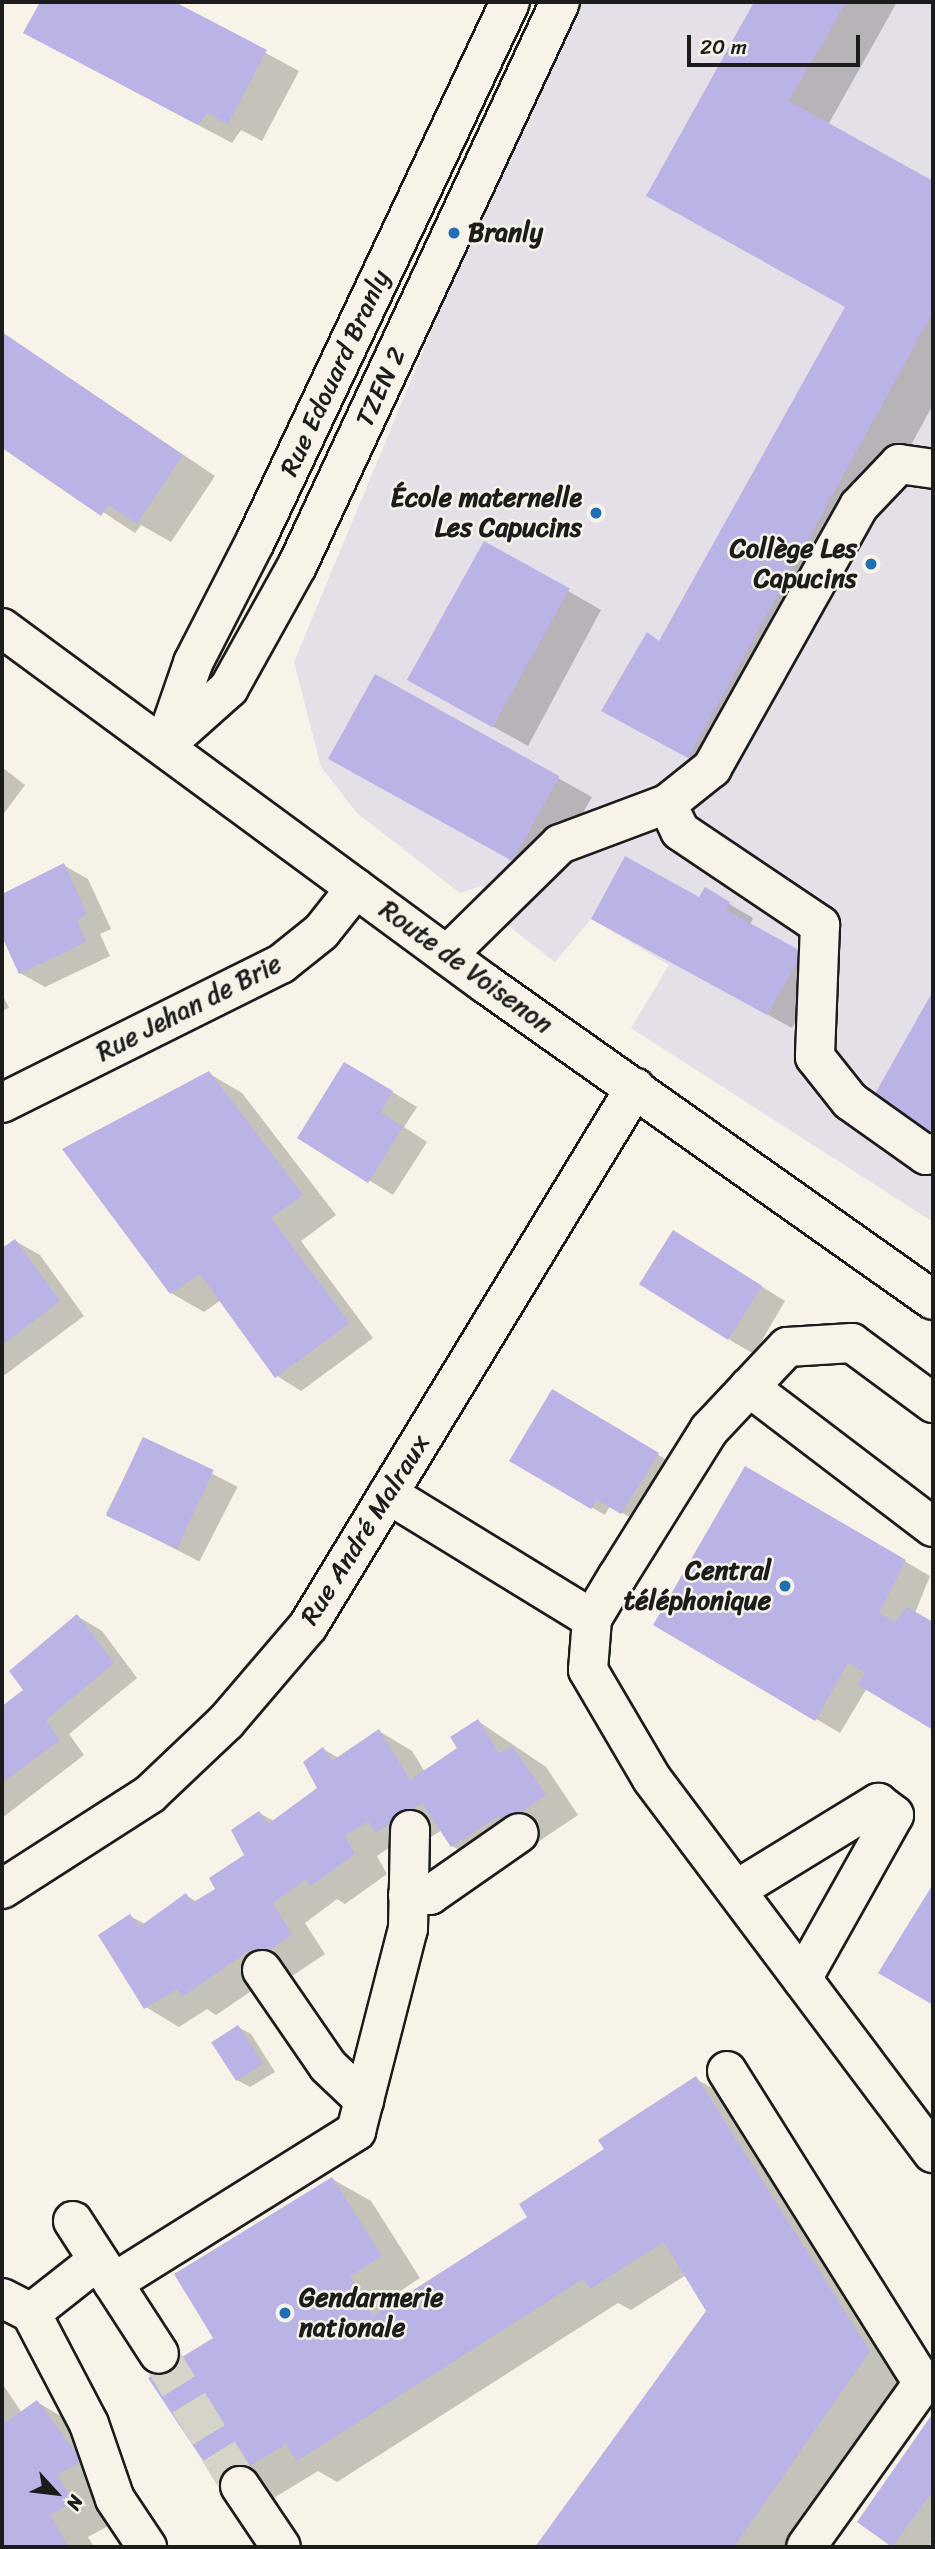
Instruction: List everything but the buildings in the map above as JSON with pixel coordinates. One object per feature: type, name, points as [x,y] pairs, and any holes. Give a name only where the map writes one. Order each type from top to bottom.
[{"type":"street","name":"Rue Edouard Branly","points":[[164,746],[192,663],[267,519],[510,2]]},
{"type":"street","name":"TZEN 2","points":[[164,746],[229,688],[297,566],[560,2]]},
{"type":"street","points":[[447,955],[560,845],[667,804],[712,768],[859,506],[899,464],[933,469]]},
{"type":"street","name":"Route de Voisenon","points":[[2,628],[447,955],[933,1300]]},
{"type":"street","points":[[667,804],[680,831],[820,925],[815,1057],[850,1101],[926,1155],[933,1153]]},
{"type":"street","name":"Rue Jehan de Brie","points":[[2,1103],[281,964],[321,932],[356,888]]},
{"type":"street","name":"Rue André Malraux","points":[[2,1889],[150,1794],[226,1722],[308,1626],[635,1088]]},
{"type":"street","points":[[933,1403],[852,1343],[787,1347],[709,1430],[592,1619],[589,1670],[652,1779],[933,2153]]},
{"type":"street","points":[[749,1387],[933,1527]]},
{"type":"street","points":[[388,1493],[592,1619]]},
{"type":"street","points":[[736,1891],[878,1803],[894,1815],[802,1979]]},
{"type":"street","points":[[147,2547],[115,2499],[89,2424],[16,2305],[105,2272],[356,2131],[408,1929],[410,1830]]},
{"type":"street","points":[[408,1895],[430,1895],[519,1833]]},
{"type":"street","points":[[261,1970],[328,2066],[364,2100]]},
{"type":"street","points":[[727,2071],[923,2383],[806,2547]]},
{"type":"street","points":[[73,2221],[159,2354]]},
{"type":"street","points":[[240,2486],[281,2547]]},
{"type":"shaded area","points":[[568,2],[933,2],[933,1222],[631,1028],[669,965],[591,919],[555,962],[506,924],[513,908],[481,886],[460,893],[357,813],[321,767],[294,662]]},
{"type":"tunnel","points":[[159,2354],[240,2486]]},
{"type":"place","name":"Branly","points":[[454,233]]},
{"type":"place","name":"École maternelle Les Capucins","points":[[596,513]]},
{"type":"place","name":"Collège Les Capucins","points":[[871,564]]},
{"type":"place","name":"Central téléphonique","points":[[785,1586]]},
{"type":"place","name":"Gendarmerie nationale","points":[[285,2313]]}]
